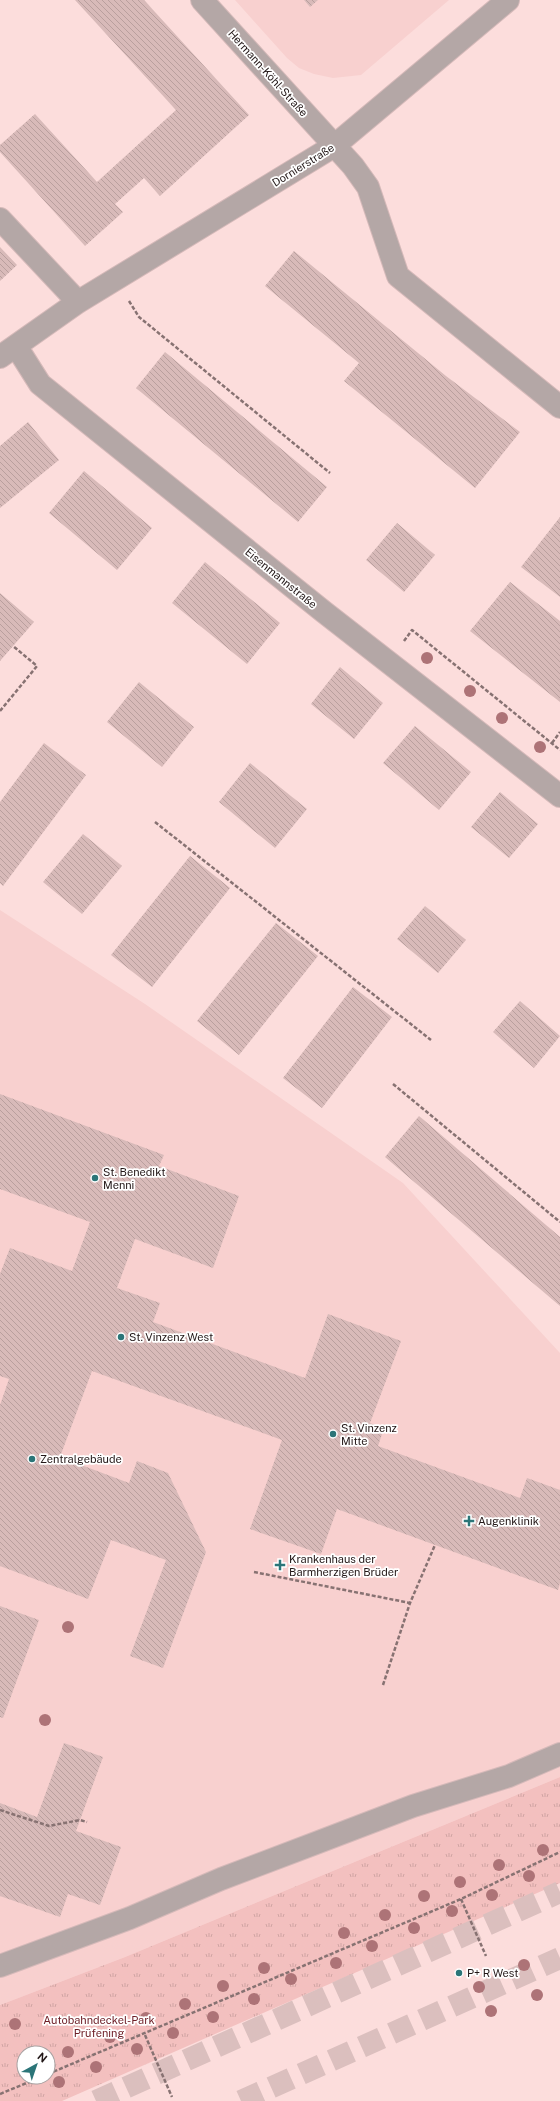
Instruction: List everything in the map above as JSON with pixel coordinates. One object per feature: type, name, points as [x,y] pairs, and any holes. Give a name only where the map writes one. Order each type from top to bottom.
[{"type":"street","name":"Hermann-Köhl-Straße","points":[[202,0],[353,166],[368,187],[398,276],[560,407]]},
{"type":"street","name":"Dornierstraße","points":[[8,352],[78,302],[334,146],[508,0]]},
{"type":"street","points":[[0,219],[78,302]]},
{"type":"street","name":"Eisenmannstraße","points":[[8,352],[40,384],[387,662],[560,796]]},
{"type":"street","points":[[0,1966],[130,1918],[221,1879],[406,1809],[510,1776],[560,1754]]},
{"type":"path","points":[[116,279],[139,317],[330,473]]},
{"type":"path","points":[[387,662],[412,630],[560,750]]},
{"type":"path","points":[[0,711],[37,666],[13,646]]},
{"type":"path","points":[[552,743],[560,732]]},
{"type":"path","points":[[155,822],[431,1040]]},
{"type":"path","points":[[393,1084],[560,1222]]},
{"type":"path","points":[[383,1685],[410,1603],[435,1545]]},
{"type":"path","points":[[254,1572],[410,1603]]},
{"type":"path","points":[[0,1810],[48,1826],[80,1820],[87,1822]]},
{"type":"path","points":[[56,2071],[144,2035],[461,1899],[560,1852]]},
{"type":"path","points":[[461,1899],[486,1956]]},
{"type":"path","points":[[144,2035],[172,2097]]},
{"type":"path","points":[[0,2094],[22,2085]]},
{"type":"shaded area","points":[[235,0],[449,0],[361,75],[333,78],[314,74],[299,68],[287,58]]},
{"type":"shaded area","name":"Krankenhaus der Barmherzigen Brüder","points":[[0,910],[145,1004],[403,1183],[560,1353],[560,1777],[125,1957],[0,2005]]},
{"type":"green space","name":"Autobahndeckel-Park Prüfening","points":[[560,1777],[560,1883],[62,2101],[0,2101],[0,2005],[125,1957]]},
{"type":"building","points":[[75,0],[144,0],[249,115],[160,196],[144,178],[115,204],[123,212],[85,246],[0,152],[0,145],[35,114],[97,182],[176,110]]},
{"type":"building","points":[[304,0],[318,0],[310,7]]},
{"type":"building","points":[[0,247],[17,265],[0,281]]},
{"type":"building","points":[[294,251],[446,376],[520,432],[475,488],[344,381],[359,363],[265,286]]},
{"type":"building","points":[[165,352],[327,487],[298,522],[136,388]]},
{"type":"building","points":[[28,422],[59,460],[0,508],[0,446]]},
{"type":"building","points":[[84,471],[152,528],[117,570],[49,513]]},
{"type":"building","points":[[560,517],[560,597],[521,567]]},
{"type":"building","points":[[397,523],[435,555],[404,592],[366,560]]},
{"type":"building","points":[[205,562],[280,623],[247,664],[172,603]]},
{"type":"building","points":[[510,582],[560,621],[560,702],[470,631]]},
{"type":"building","points":[[0,593],[34,622],[0,661]]},
{"type":"building","points":[[340,667],[383,703],[354,739],[311,704]]},
{"type":"building","points":[[139,682],[194,727],[162,767],[107,722]]},
{"type":"building","points":[[415,726],[471,772],[439,810],[383,763]]},
{"type":"building","points":[[44,743],[86,775],[3,886],[0,883],[0,802]]},
{"type":"building","points":[[250,763],[307,809],[275,848],[219,802]]},
{"type":"building","points":[[500,792],[538,824],[509,858],[471,827]]},
{"type":"building","points":[[83,834],[122,866],[82,914],[43,882]]},
{"type":"building","points":[[190,856],[230,888],[152,987],[111,955]]},
{"type":"building","points":[[425,906],[466,940],[438,973],[397,939]]},
{"type":"building","points":[[276,923],[318,956],[239,1055],[197,1021]]},
{"type":"building","points":[[353,987],[392,1017],[322,1108],[283,1078]]},
{"type":"building","points":[[520,1001],[560,1036],[534,1068],[493,1032]]},
{"type":"building","points":[[0,1094],[164,1155],[159,1166],[239,1196],[213,1268],[135,1239],[117,1288],[160,1303],[153,1322],[305,1378],[328,1314],[401,1341],[370,1423],[384,1428],[378,1446],[520,1498],[527,1478],[560,1490],[560,1583],[558,1590],[337,1509],[321,1554],[250,1529],[282,1440],[92,1371],[60,1457],[129,1483],[137,1461],[168,1473],[206,1552],[163,1668],[130,1656],[166,1560],[111,1540],[88,1599],[0,1566],[0,1405],[9,1379],[0,1376],[0,1274],[10,1248],[72,1271],[90,1222],[0,1189]]},
{"type":"building","points":[[419,1116],[560,1237],[560,1306],[385,1157]]},
{"type":"building","points":[[0,1606],[39,1620],[3,1718],[0,1717]]},
{"type":"building","points":[[64,1743],[103,1757],[76,1831],[121,1847],[100,1905],[68,1894],[60,1917],[0,1896],[0,1803],[37,1817]]},
{"type":"tunnel","points":[[96,2101],[560,1892]]},
{"type":"tunnel","points":[[241,2101],[560,1958]]},
{"type":"place","name":"St. Benedikt Menni","points":[[95,1178]]},
{"type":"place","name":"St. Vinzenz West","points":[[121,1337]]},
{"type":"place","name":"St. Vinzenz Mitte","points":[[333,1434]]},
{"type":"place","name":"Zentralgebäude","points":[[32,1459]]},
{"type":"place","name":"Augenklinik","points":[[469,1521]]},
{"type":"place","name":"Krankenhaus der Barmherzigen Brüder","points":[[280,1565]]},
{"type":"place","name":"P+ R West","points":[[459,1973]]}]
